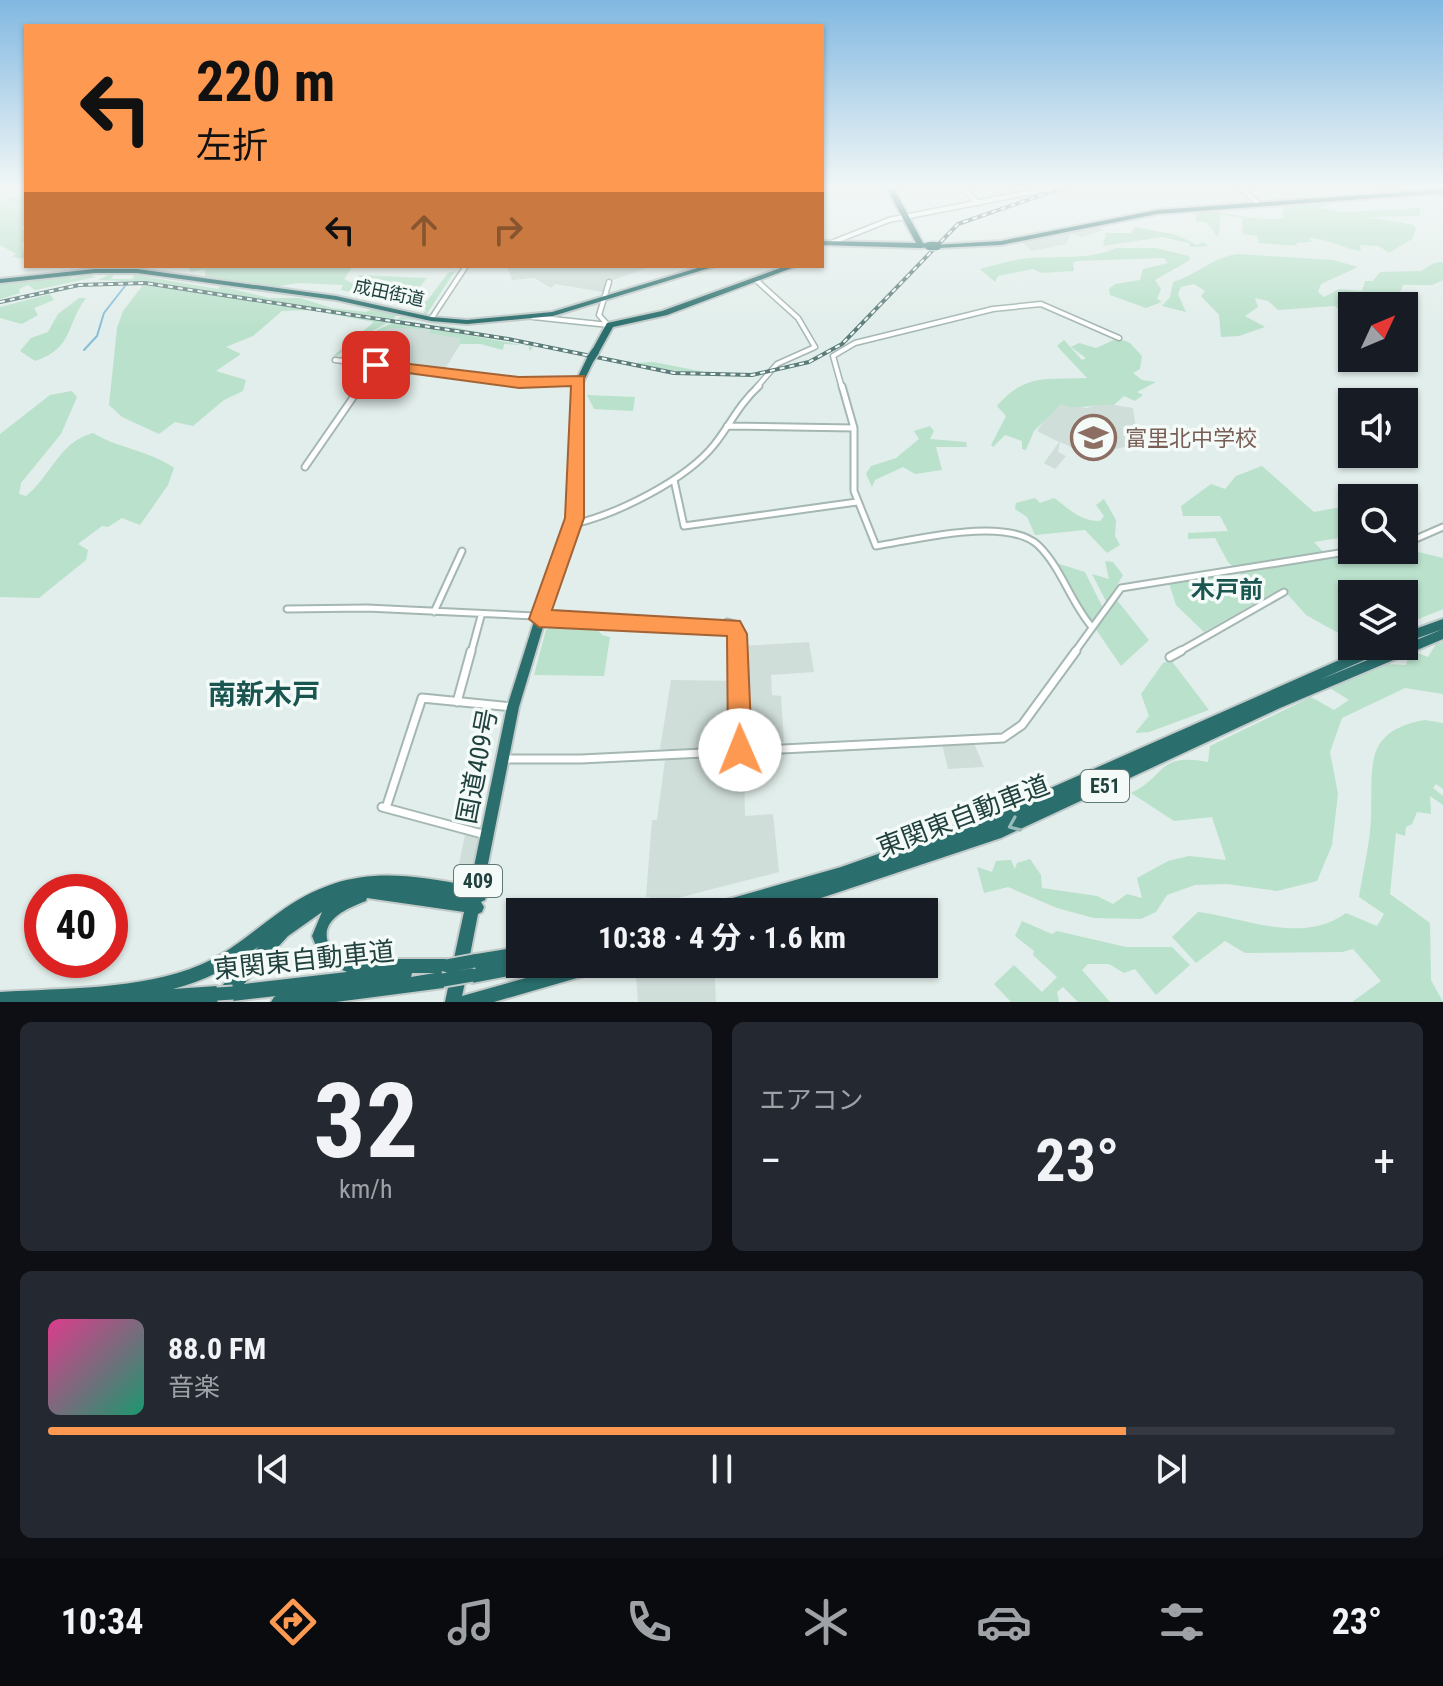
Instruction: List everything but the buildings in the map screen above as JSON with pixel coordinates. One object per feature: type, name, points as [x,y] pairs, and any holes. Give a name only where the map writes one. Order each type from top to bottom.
[{"type":"highway","points":[[919,234],[928,245]]},
{"type":"highway","points":[[825,245],[1001,243],[1047,234]]},
{"type":"highway","name":"成田街道","points":[[601,299],[699,268]]},
{"type":"highway","name":"成田街道","points":[[0,281],[95,271],[137,271],[336,298],[431,319],[467,322],[533,317],[705,268]]},
{"type":"highway","points":[[610,325],[664,313],[788,268]]},
{"type":"highway","name":"国道409号","points":[[455,1002],[513,707],[574,524],[579,380],[610,325]]},
{"type":"highway","name":"国道409号","points":[[476,900],[487,835],[542,618]]},
{"type":"highway","points":[[1418,633],[1443,624]]},
{"type":"highway","name":"東関東自動車道","points":[[801,898],[1001,831],[1276,704],[1443,634]]},
{"type":"highway","name":"東関東自動車道","points":[[757,898],[841,874],[994,820],[1352,660]]},
{"type":"highway","points":[[0,1000],[150,986],[187,978],[230,958],[317,895],[348,883],[373,881],[476,900]]},
{"type":"highway","points":[[222,996],[283,931],[310,910],[350,892],[476,900]]},
{"type":"highway","points":[[379,892],[346,900],[325,918],[319,936],[327,956],[350,966],[445,973]]},
{"type":"highway","name":"東関東自動車道","points":[[473,968],[506,958]]},
{"type":"highway","name":"東関東自動車道","points":[[279,1002],[473,968],[506,966]]},
{"type":"highway","name":"東関東自動車道","points":[[92,1002],[222,996],[445,973]]},
{"type":"highway","points":[[466,1002],[553,978]]},
{"type":"street","points":[[825,245],[851,234]]},
{"type":"street","points":[[431,319],[463,268]]},
{"type":"street","points":[[574,524],[587,521],[674,480],[708,453],[743,400],[768,378],[777,364],[815,347],[803,321],[772,298],[757,281]]},
{"type":"street","points":[[609,282],[601,299],[599,317],[610,325]]},
{"type":"street","points":[[1092,627],[1037,544],[1025,536],[1004,530],[876,546],[852,482],[854,428],[833,359],[836,351],[848,345],[993,309],[1041,304],[1119,338]]},
{"type":"street","points":[[533,317],[610,325]]},
{"type":"street","points":[[335,360],[519,382],[579,380]]},
{"type":"street","points":[[305,467],[376,365]]},
{"type":"street","points":[[726,426],[854,428]]},
{"type":"street","points":[[674,480],[684,526],[857,502]]},
{"type":"street","points":[[1418,538],[1443,527]]},
{"type":"street","points":[[433,612],[462,551]]},
{"type":"street","points":[[505,759],[1008,736],[1022,725],[1120,590],[1128,586],[1338,553]]},
{"type":"street","points":[[1170,657],[1284,592]]},
{"type":"street","points":[[287,609],[728,625],[737,634],[740,750]]},
{"type":"street","points":[[457,702],[481,616]]},
{"type":"street","points":[[487,835],[384,807],[421,700],[513,707]]},
{"type":"shaded area","points":[[1058,234],[1092,234],[1083,237],[1071,234],[1066,244],[1032,251],[1021,241]]},
{"type":"shaded area","points":[[508,268],[646,268],[608,282],[603,292],[555,284],[551,288],[534,278],[512,280]]},
{"type":"shaded area","points":[[395,324],[466,335],[443,372],[338,359],[361,338]]},
{"type":"shaded area","name":"富里北中学校","points":[[1102,403],[1133,408],[1138,444],[1088,455],[1060,442],[1058,452],[1066,456],[1055,469],[1044,463],[1059,442],[1037,431],[1047,416],[1061,404],[1087,408]]},
{"type":"shaded area","points":[[809,642],[814,672],[771,675],[772,695],[781,696],[784,742],[752,744],[744,755],[745,816],[773,814],[779,872],[678,898],[646,897],[652,820],[657,820],[666,749],[660,749],[671,680],[742,681],[741,646]]},
{"type":"shaded area","points":[[974,743],[984,767],[948,769],[942,744]]},
{"type":"shaded area","points":[[465,835],[481,839],[469,879],[456,878]]},
{"type":"shaded area","points":[[636,978],[715,978],[716,1002],[638,1002]]},
{"type":"green space","points":[[0,234],[24,234],[24,259],[12,257],[16,254],[0,245]]},
{"type":"green space","points":[[1106,234],[1170,234],[1197,245],[1202,242],[1209,246],[1190,247],[1189,243],[1162,237],[1103,246]]},
{"type":"green space","points":[[1243,234],[1414,234],[1412,239],[1389,253],[1379,246],[1360,245],[1361,251],[1315,238],[1309,238],[1312,242],[1296,243],[1297,246],[1259,243],[1257,236]]},
{"type":"green space","points":[[1116,248],[1156,248],[1189,256],[1190,260],[1155,280],[1161,289],[1157,299],[1162,302],[1146,308],[1110,295],[1109,289],[1115,284],[1140,280],[1143,269],[1168,263],[1164,258],[1076,261],[1073,263],[1074,271],[1041,273],[1033,269],[998,276],[995,282],[980,269],[1024,259],[1085,256]]},
{"type":"green space","points":[[1237,254],[1333,260],[1358,267],[1321,284],[1318,292],[1324,297],[1339,289],[1362,291],[1365,281],[1373,281],[1380,272],[1420,271],[1439,262],[1443,262],[1443,280],[1432,285],[1403,285],[1400,292],[1338,292],[1338,308],[1278,310],[1268,301],[1255,298],[1258,307],[1245,316],[1265,327],[1239,336],[1221,337],[1219,315],[1201,296],[1205,291],[1194,284],[1181,287],[1178,294],[1186,312],[1162,306],[1170,297],[1173,282],[1219,259]]},
{"type":"green space","points":[[188,268],[352,268],[344,279],[352,283],[360,275],[427,278],[411,297],[427,301],[448,273],[455,271],[426,315],[423,314],[426,310],[421,307],[423,305],[341,290],[343,285],[298,283],[274,287],[210,279],[205,276],[205,269],[191,272]]},
{"type":"green space","points":[[115,272],[111,279],[132,279],[135,275],[218,289],[221,286],[269,298],[300,298],[332,308],[366,312],[375,308],[397,315],[393,319],[148,282],[98,280]]},
{"type":"green space","points":[[87,275],[96,277],[35,290],[28,285],[19,289],[20,293],[0,299],[0,283],[73,276],[70,279]]},
{"type":"green space","points":[[143,285],[389,322],[361,337],[336,357],[333,356],[374,322],[309,310],[282,311],[253,336],[226,347],[241,354],[216,371],[246,380],[243,391],[224,400],[193,426],[175,422],[159,434],[122,417],[109,405],[117,328],[123,311]]},
{"type":"green space","points":[[50,294],[54,300],[34,308],[38,315],[22,324],[0,318],[0,307]]},
{"type":"green space","points":[[79,298],[86,298],[63,343],[56,350],[35,361],[20,351],[31,338],[48,332],[58,314]]},
{"type":"green space","points":[[401,317],[493,335],[419,321],[396,320]]},
{"type":"green space","points":[[394,322],[520,345],[504,344],[503,350],[480,344],[460,344],[460,338],[429,333],[430,329],[390,328],[341,358],[346,359],[338,359],[361,338]]},
{"type":"green space","points":[[494,335],[636,363],[653,362],[720,375],[622,362]]},
{"type":"green space","points":[[1118,338],[1130,343],[1142,356],[1140,369],[1133,373],[1142,380],[1156,382],[1137,392],[1143,395],[1135,401],[1124,396],[1114,405],[1074,407],[1061,404],[1034,431],[1026,450],[1022,449],[1022,441],[1005,435],[993,447],[991,445],[1006,416],[997,406],[1017,388],[1038,380],[1087,378],[1057,346],[1064,340],[1082,360],[1086,358],[1071,347],[1079,343],[1096,348]]},
{"type":"green space","points":[[72,391],[77,397],[61,434],[21,483],[19,494],[26,496],[63,452],[81,437],[93,433],[174,468],[168,485],[140,525],[122,518],[108,527],[102,526],[78,544],[88,550],[86,560],[39,598],[0,597],[0,434],[50,395]]},
{"type":"green space","points":[[587,395],[635,397],[633,411],[594,409]]},
{"type":"green space","points":[[930,426],[934,431],[930,439],[966,442],[967,447],[936,447],[942,470],[915,474],[903,467],[875,480],[872,487],[866,474],[871,466],[896,458],[919,439],[914,431]]},
{"type":"green space","points":[[1262,466],[1314,512],[1338,508],[1338,538],[1314,542],[1327,556],[1338,555],[1338,564],[1418,564],[1418,552],[1443,558],[1443,609],[1418,619],[1418,580],[1338,580],[1338,633],[1306,615],[1282,588],[1204,632],[1176,605],[1168,580],[1215,572],[1235,589],[1243,586],[1258,599],[1264,596],[1228,562],[1215,538],[1188,539],[1188,533],[1228,531],[1220,516],[1183,516],[1181,506],[1211,484],[1225,489],[1236,476]]},
{"type":"green space","points":[[1035,498],[1040,503],[1054,498],[1080,517],[1100,521],[1104,516],[1096,505],[1104,499],[1116,520],[1115,536],[1120,545],[1107,553],[1085,530],[1035,535],[1027,517],[1015,509],[1016,503]]},
{"type":"green space","points":[[1105,561],[1113,562],[1123,575],[1107,603],[1092,574],[1109,579]]},
{"type":"green space","points":[[1053,562],[1085,572],[1103,608],[1092,623]]},
{"type":"green space","points":[[1116,599],[1149,640],[1121,666],[1095,628]]},
{"type":"green space","points":[[555,624],[594,625],[602,635],[610,637],[604,676],[534,675],[546,630]]},
{"type":"green space","points":[[1443,642],[1443,694],[1405,688],[1342,718],[1330,752],[1338,794],[1332,845],[1317,881],[1277,891],[1227,884],[1195,885],[1167,895],[1156,912],[1141,919],[1094,918],[1057,908],[1008,887],[984,893],[977,867],[992,872],[996,861],[1011,860],[1015,869],[1017,863],[1030,859],[1041,875],[1042,888],[1097,896],[1113,904],[1127,894],[1142,898],[1137,878],[1168,861],[1189,856],[1226,860],[1212,817],[1174,821],[1131,793],[1171,763],[1180,760],[1208,762],[1210,746],[1311,697],[1334,710],[1349,700],[1330,688],[1387,664],[1406,665],[1407,660],[1418,660],[1418,653],[1428,657],[1436,644]]},
{"type":"green space","points":[[1171,660],[1209,710],[1149,732],[1135,733],[1149,716],[1141,694],[1163,663]]},
{"type":"green space","points":[[1425,720],[1443,723],[1443,789],[1436,784],[1433,788],[1443,796],[1443,805],[1430,796],[1431,814],[1417,812],[1412,824],[1406,827],[1405,836],[1396,833],[1390,894],[1430,923],[1431,980],[1443,1002],[1352,1002],[1381,981],[1353,949],[1342,952],[1245,953],[1225,941],[1196,963],[1172,937],[1198,912],[1292,928],[1329,922],[1346,913],[1377,926],[1384,914],[1359,897],[1369,838],[1375,754],[1390,733]]},
{"type":"green space","points":[[1022,921],[1052,934],[1057,931],[1126,947],[1172,947],[1190,965],[1156,995],[1135,969],[1124,973],[1109,964],[1088,964],[1082,970],[1110,1002],[1078,1002],[1063,987],[1057,992],[1059,1002],[1011,1002],[994,984],[1014,965],[1042,992],[1057,977],[1033,955],[1034,951],[1015,936]]},
{"type":"waterway","points":[[84,350],[97,336],[104,313],[125,286]]},
{"type":"railway","points":[[0,302],[79,285],[145,283],[508,339],[674,373],[752,375],[809,362],[842,344],[949,234]]},
{"type":"place","name":"富里北中学校","points":[[1094,438]]},
{"type":"district","name":"木戸前","points":[[1227,590]]},
{"type":"district","name":"南新木戸","points":[[264,694]]},
{"type":"route","points":[[376,365],[519,382],[579,380],[574,524],[539,619],[733,627],[737,634],[740,750]]}]
